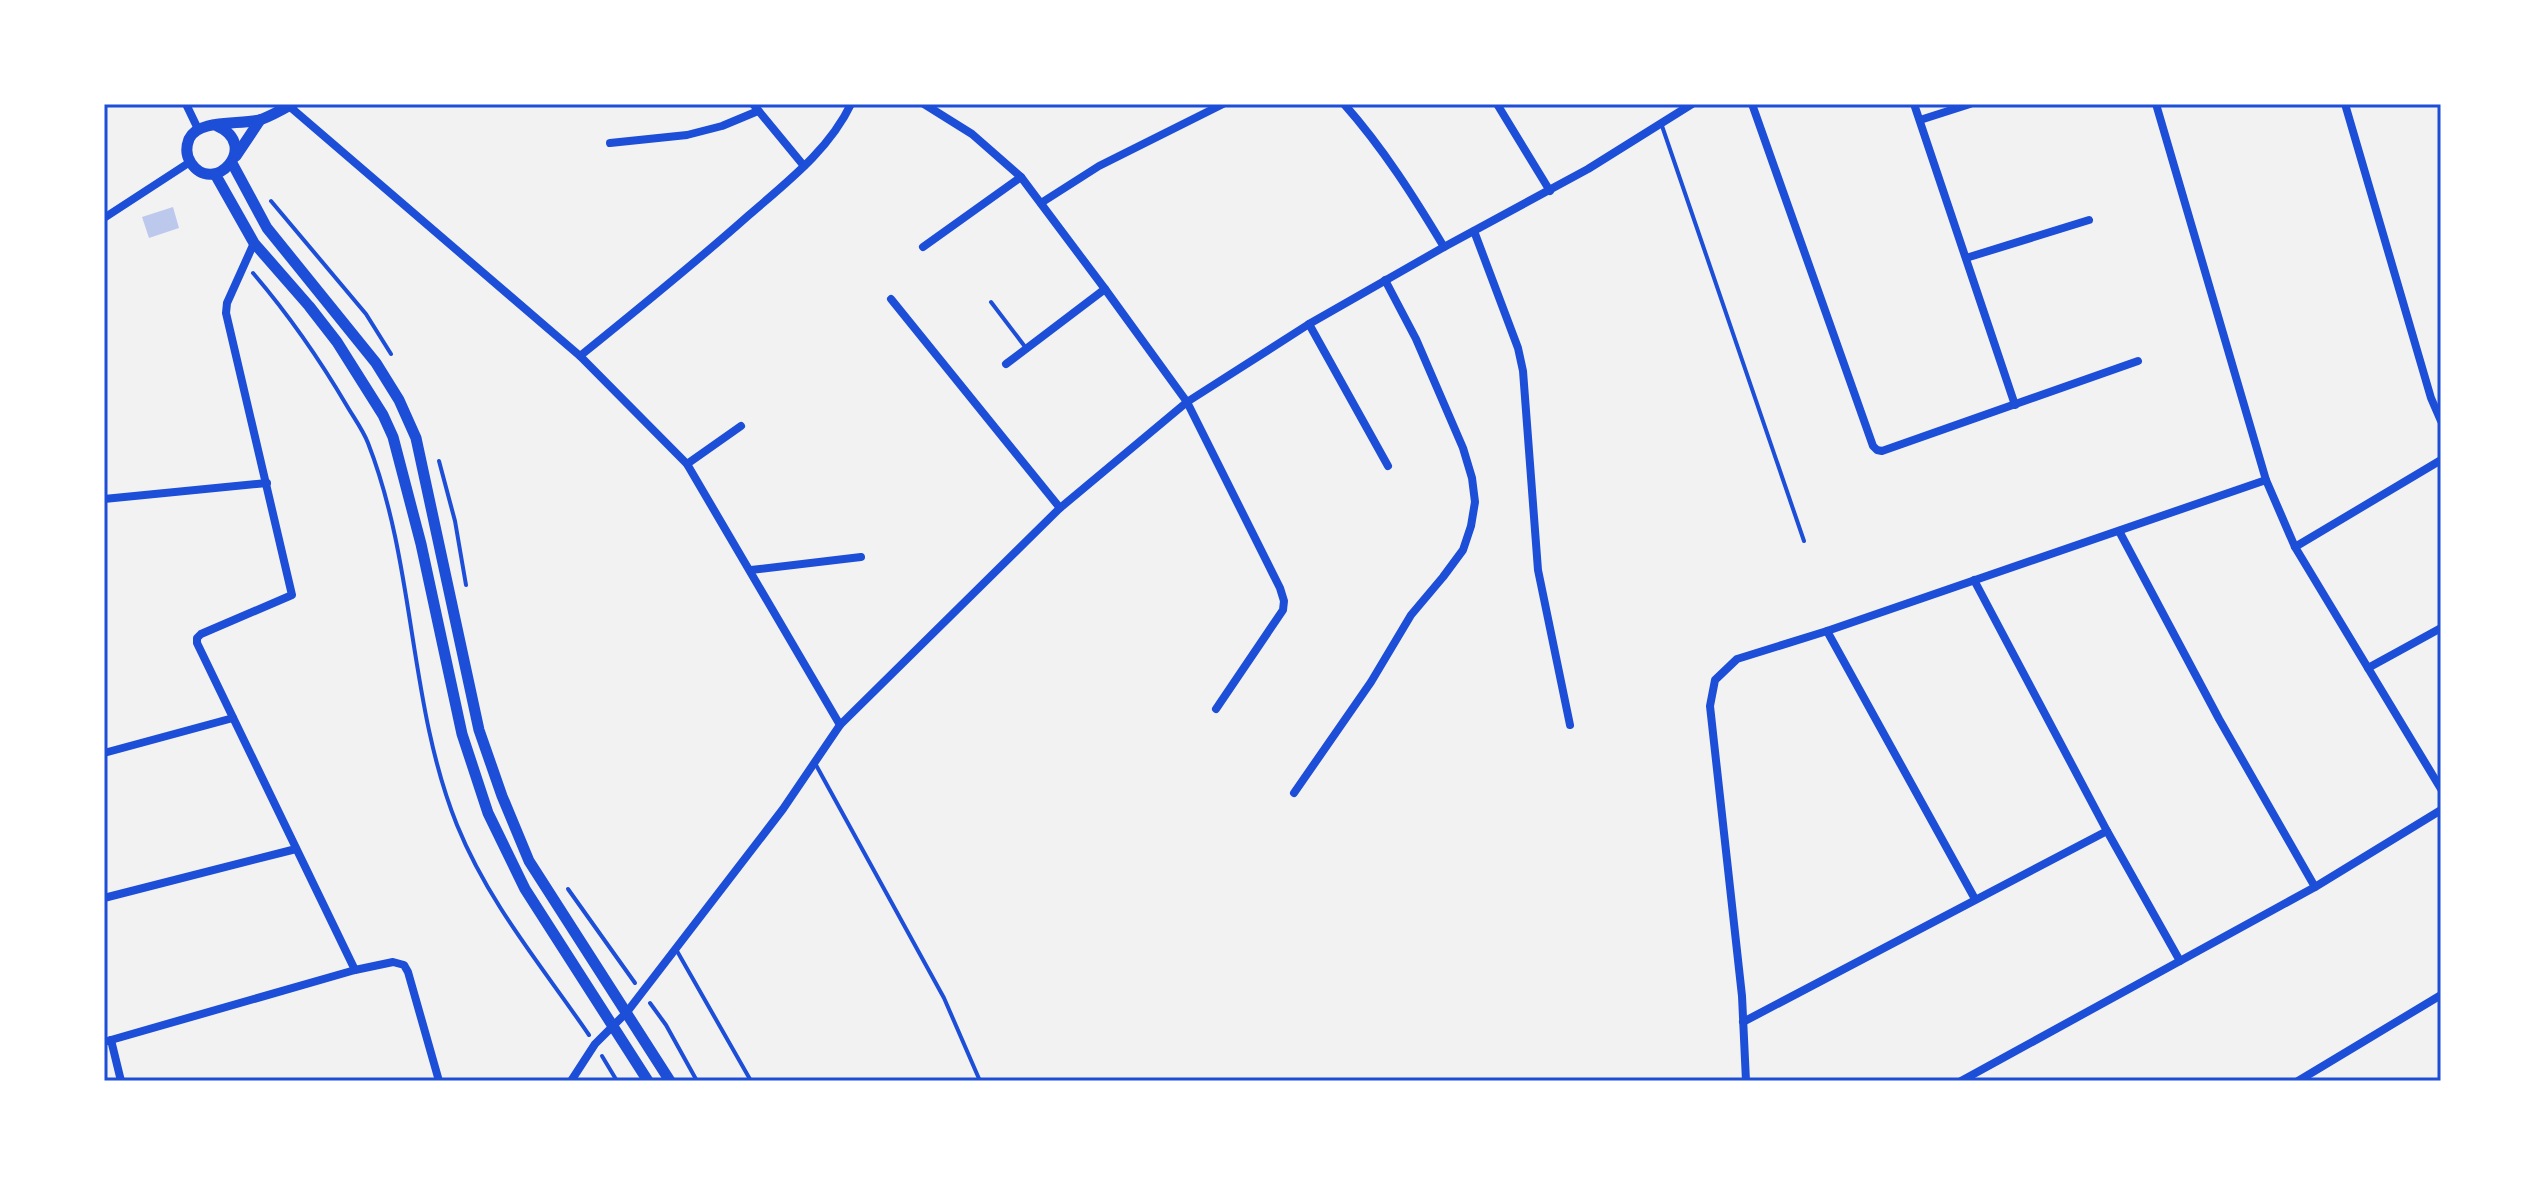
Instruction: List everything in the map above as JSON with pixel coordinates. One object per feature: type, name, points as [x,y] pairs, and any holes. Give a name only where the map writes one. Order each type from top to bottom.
[{"type":"street","points":[[186,104],[198,129]]},
{"type":"street","points":[[580,356],[804,166],[839,128],[851,104]]},
{"type":"street","points":[[924,104],[972,134],[1021,177],[1105,289],[1187,402],[1280,588],[1283,610],[1216,709]]},
{"type":"street","points":[[1041,203],[1099,166],[1223,104]]},
{"type":"street","points":[[1344,104],[1411,192],[1444,247]]},
{"type":"street","points":[[1497,104],[1550,191]]},
{"type":"street","points":[[571,1081],[595,1044],[627,1012],[783,809],[840,725],[1060,508],[1187,402],[1309,324],[1550,191],[1692,104]]},
{"type":"street","points":[[1752,104],[1873,446],[1877,450],[1882,451],[2138,361]]},
{"type":"street","points":[[1914,104],[2015,405]]},
{"type":"street","points":[[1920,120],[1970,104]]},
{"type":"street","points":[[2156,104],[2266,480],[2295,547],[2441,789]]},
{"type":"street","points":[[2345,104],[2431,398],[2441,421]]},
{"type":"street","points":[[260,120],[222,172],[202,172],[190,162],[188,144],[198,129],[260,120],[291,105],[580,356],[687,464],[840,725]]},
{"type":"street","points":[[610,143],[687,135],[722,126],[755,108],[804,166]]},
{"type":"street","points":[[217,126],[233,139],[233,161],[267,228],[376,363],[399,400],[416,438],[479,730],[502,796],[529,861],[670,1081]]},
{"type":"street","points":[[104,218],[190,162]]},
{"type":"street","points":[[215,174],[254,243],[337,342],[383,415],[400,457],[462,734],[488,813],[525,889],[648,1081]]},
{"type":"street","points":[[923,247],[1021,177]]},
{"type":"street","points":[[1966,258],[2089,220]]},
{"type":"street","points":[[1474,231],[1518,348],[1523,371],[1538,570],[1570,725]]},
{"type":"street","points":[[254,243],[227,303],[226,313],[292,595],[201,634],[197,643],[355,970]]},
{"type":"street","points":[[1294,793],[1371,682],[1411,615],[1463,550],[1471,526],[1475,502],[1463,448],[1416,339],[1385,280]]},
{"type":"street","points":[[1006,364],[1105,289]]},
{"type":"street","points":[[891,299],[1060,508]]},
{"type":"street","points":[[1309,324],[1388,466]]},
{"type":"street","points":[[687,464],[741,426]]},
{"type":"street","points":[[2295,547],[2441,460]]},
{"type":"street","points":[[1746,1081],[1743,1022],[1710,706],[1715,680],[1737,659],[2266,480]]},
{"type":"street","points":[[104,499],[267,483]]},
{"type":"street","points":[[2119,531],[2219,719],[2315,887]]},
{"type":"street","points":[[751,570],[861,557]]},
{"type":"street","points":[[1974,580],[2180,961]]},
{"type":"street","points":[[2368,668],[2441,628]]},
{"type":"street","points":[[1827,631],[1975,899]]},
{"type":"street","points":[[104,753],[233,718]]},
{"type":"street","points":[[1961,1081],[2315,887],[2441,810]]},
{"type":"street","points":[[1743,1022],[2107,831]]},
{"type":"street","points":[[104,898],[296,849]]},
{"type":"street","points":[[121,1081],[107,1041],[355,970],[393,962],[404,965],[408,972],[439,1081]]},
{"type":"street","points":[[2298,1081],[2441,995]]},
{"type":"lane","points":[[1661,123],[1804,541]]},
{"type":"lane","points":[[991,302],[1027,348]]},
{"type":"lane","points":[[815,762],[944,998],[980,1081]]},
{"type":"lane","points":[[675,949],[751,1081]]},
{"type":"path","points":[[245,263],[326,371],[367,440],[389,509],[434,753],[457,824],[486,888],[529,954],[595,1044],[617,1081]]},
{"type":"building","points":[[173,207],[179,228],[149,238],[142,217]]}]
